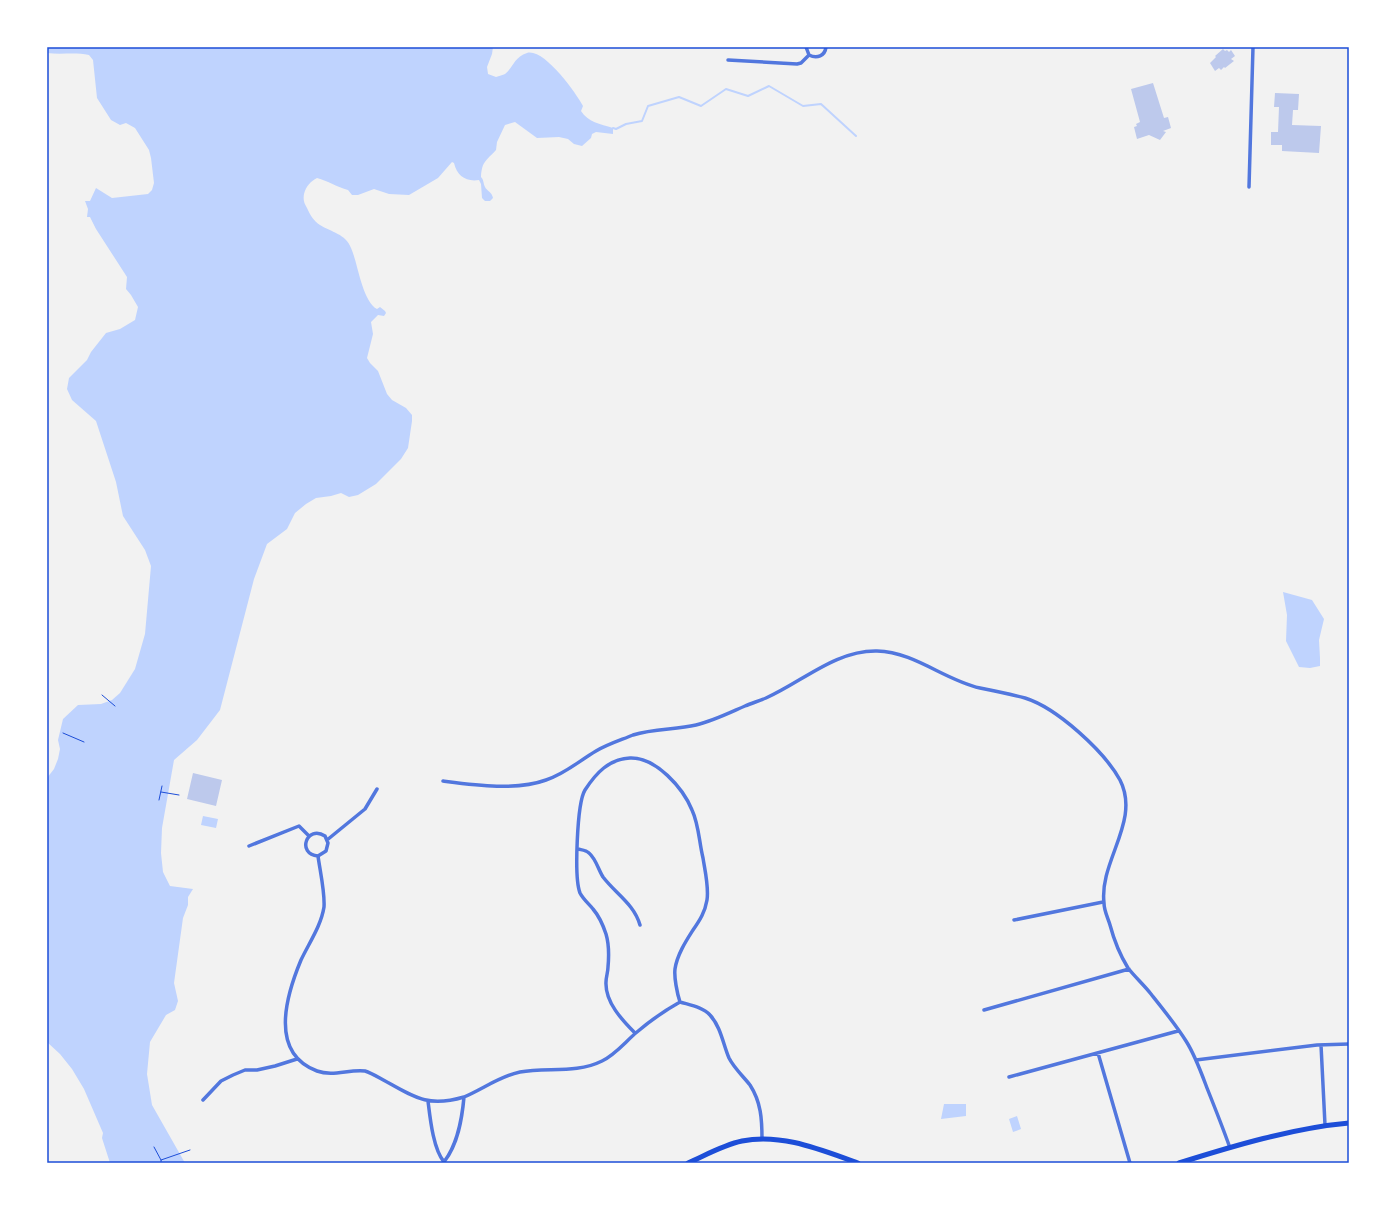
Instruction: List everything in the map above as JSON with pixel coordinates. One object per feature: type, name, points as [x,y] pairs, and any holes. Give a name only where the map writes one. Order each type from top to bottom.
[{"type":"main road","points":[[1180,1163],[1230,1148],[1325,1125],[1349,1123]]},
{"type":"main road","points":[[688,1163],[730,1145],[762,1139],[785,1140],[858,1163]]},
{"type":"street","points":[[806,47],[806,51],[809,55],[816,57],[822,55],[826,47]]},
{"type":"street","points":[[1249,187],[1253,47]]},
{"type":"street","points":[[728,60],[797,64],[801,63],[809,55]]},
{"type":"street","points":[[443,781],[488,785],[531,784],[548,780],[609,744],[647,731],[692,726],[718,718],[775,694],[844,657],[867,652],[878,651],[900,654],[961,683],[1025,698],[1046,708],[1065,721],[1090,742],[1112,769],[1125,791],[1127,809],[1106,876],[1103,902],[1115,943],[1129,969],[1152,996],[1186,1041],[1196,1060],[1230,1148]]},
{"type":"street","points":[[636,1033],[612,1005],[608,995],[606,983],[608,944],[602,922],[581,894],[578,886],[578,849],[582,795],[591,781],[606,766],[620,759],[637,758],[653,765],[671,779],[692,809],[696,822],[708,898],[705,911],[687,940],[678,958],[675,969],[680,1002]]},
{"type":"street","points":[[328,840],[365,809],[377,789]]},
{"type":"street","points":[[249,846],[299,826],[309,836]]},
{"type":"street","points":[[318,833],[322,834],[328,840],[328,848],[318,856],[307,850],[306,840],[309,836],[318,833]]},
{"type":"street","points":[[578,849],[586,851],[590,854],[609,884],[633,908],[640,925]]},
{"type":"street","points":[[318,856],[324,906],[321,918],[301,961],[290,991],[286,1013],[285,1033],[291,1050],[298,1059],[310,1068],[318,1072],[328,1074],[366,1071],[409,1094],[428,1101],[444,1102],[464,1097],[502,1078],[521,1072],[572,1069],[589,1066],[600,1062],[618,1050],[662,1012],[680,1002],[703,1009],[717,1024],[730,1058],[758,1101],[762,1119],[762,1139]]},
{"type":"street","points":[[1014,920],[1103,902]]},
{"type":"street","points":[[984,1010],[1129,969]]},
{"type":"street","points":[[1008,1078],[1178,1031]]},
{"type":"street","points":[[1196,1060],[1321,1045],[1349,1044]]},
{"type":"street","points":[[1321,1045],[1325,1125]]},
{"type":"street","points":[[1098,1053],[1130,1163]]},
{"type":"street","points":[[203,1100],[221,1081],[233,1075],[245,1070],[257,1070],[298,1059]]},
{"type":"street","points":[[428,1101],[434,1137],[441,1158],[444,1162],[453,1147],[456,1138],[464,1097]]},
{"type":"path","points":[[102,695],[115,706]]},
{"type":"path","points":[[63,733],[84,742]]},
{"type":"path","points":[[159,800],[162,786]]},
{"type":"path","points":[[161,792],[180,795]]},
{"type":"path","points":[[154,1147],[161,1160],[161,1163]]},
{"type":"path","points":[[161,1160],[190,1150]]},
{"type":"water","points":[[47,47],[493,47],[487,67],[488,74],[496,77],[505,74],[519,57],[527,53],[534,53],[542,57],[550,64],[567,82],[583,106],[581,111],[587,118],[613,128],[613,134],[596,132],[592,134],[591,138],[582,146],[574,144],[568,139],[559,137],[537,138],[515,122],[505,125],[497,142],[496,150],[485,162],[482,168],[481,177],[485,187],[491,193],[493,198],[490,201],[485,201],[482,198],[481,184],[479,180],[466,179],[460,175],[452,162],[438,178],[409,195],[389,194],[374,189],[358,195],[352,195],[348,190],[317,178],[309,184],[305,191],[305,205],[311,215],[320,225],[346,239],[354,255],[361,281],[368,298],[372,305],[377,309],[380,307],[386,313],[384,316],[378,315],[371,322],[373,334],[367,358],[378,371],[387,394],[392,400],[406,408],[412,415],[412,421],[408,448],[401,459],[376,484],[358,495],[349,497],[341,493],[316,498],[295,513],[287,529],[267,544],[254,579],[220,710],[197,740],[174,760],[162,828],[161,853],[163,872],[170,886],[193,889],[188,897],[188,905],[183,918],[174,983],[178,1001],[175,1010],[166,1015],[150,1042],[147,1074],[152,1105],[185,1163],[110,1163],[102,1138],[103,1133],[84,1089],[72,1069],[60,1054],[47,1042],[47,778],[54,769],[58,759],[60,749],[58,740],[63,719],[78,705],[101,704],[112,700],[120,693],[135,669],[145,634],[151,566],[145,550],[123,516],[116,482],[96,421],[72,400],[67,389],[69,378],[87,360],[91,352],[106,333],[120,329],[135,320],[138,307],[126,289],[127,277],[90,217],[87,217],[88,209],[85,201],[90,201],[96,188],[112,198],[148,194],[152,190],[154,183],[149,150],[135,128],[126,123],[120,125],[111,120],[97,98],[93,60],[89,55],[84,54],[47,53]]},
{"type":"water","points":[[1283,592],[1312,600],[1324,619],[1319,640],[1320,666],[1310,668],[1299,667],[1286,641],[1287,615]]},
{"type":"water","points":[[203,816],[218,819],[216,828],[201,825]]},
{"type":"water","points":[[944,1104],[966,1104],[966,1116],[941,1119]]},
{"type":"water","points":[[1017,1116],[1021,1129],[1013,1132],[1009,1119]]},
{"type":"building","points":[[1223,49],[1229,52],[1231,50],[1235,56],[1231,59],[1234,61],[1225,68],[1224,67],[1221,70],[1219,68],[1215,71],[1210,63]]},
{"type":"building","points":[[1153,83],[1164,118],[1168,117],[1171,128],[1163,131],[1166,132],[1160,140],[1149,135],[1137,139],[1134,127],[1140,122],[1131,89]]},
{"type":"building","points":[[1275,93],[1299,94],[1298,110],[1293,110],[1292,125],[1321,126],[1319,153],[1282,151],[1282,145],[1271,145],[1271,132],[1278,132],[1279,107],[1274,107]]},
{"type":"building","points":[[193,773],[222,780],[216,806],[187,799]]},
{"type":"waterway","points":[[613,128],[616,129],[626,124],[642,121],[648,106],[679,97],[701,106],[726,89],[748,96],[769,86],[803,106],[821,104],[856,136]]}]
